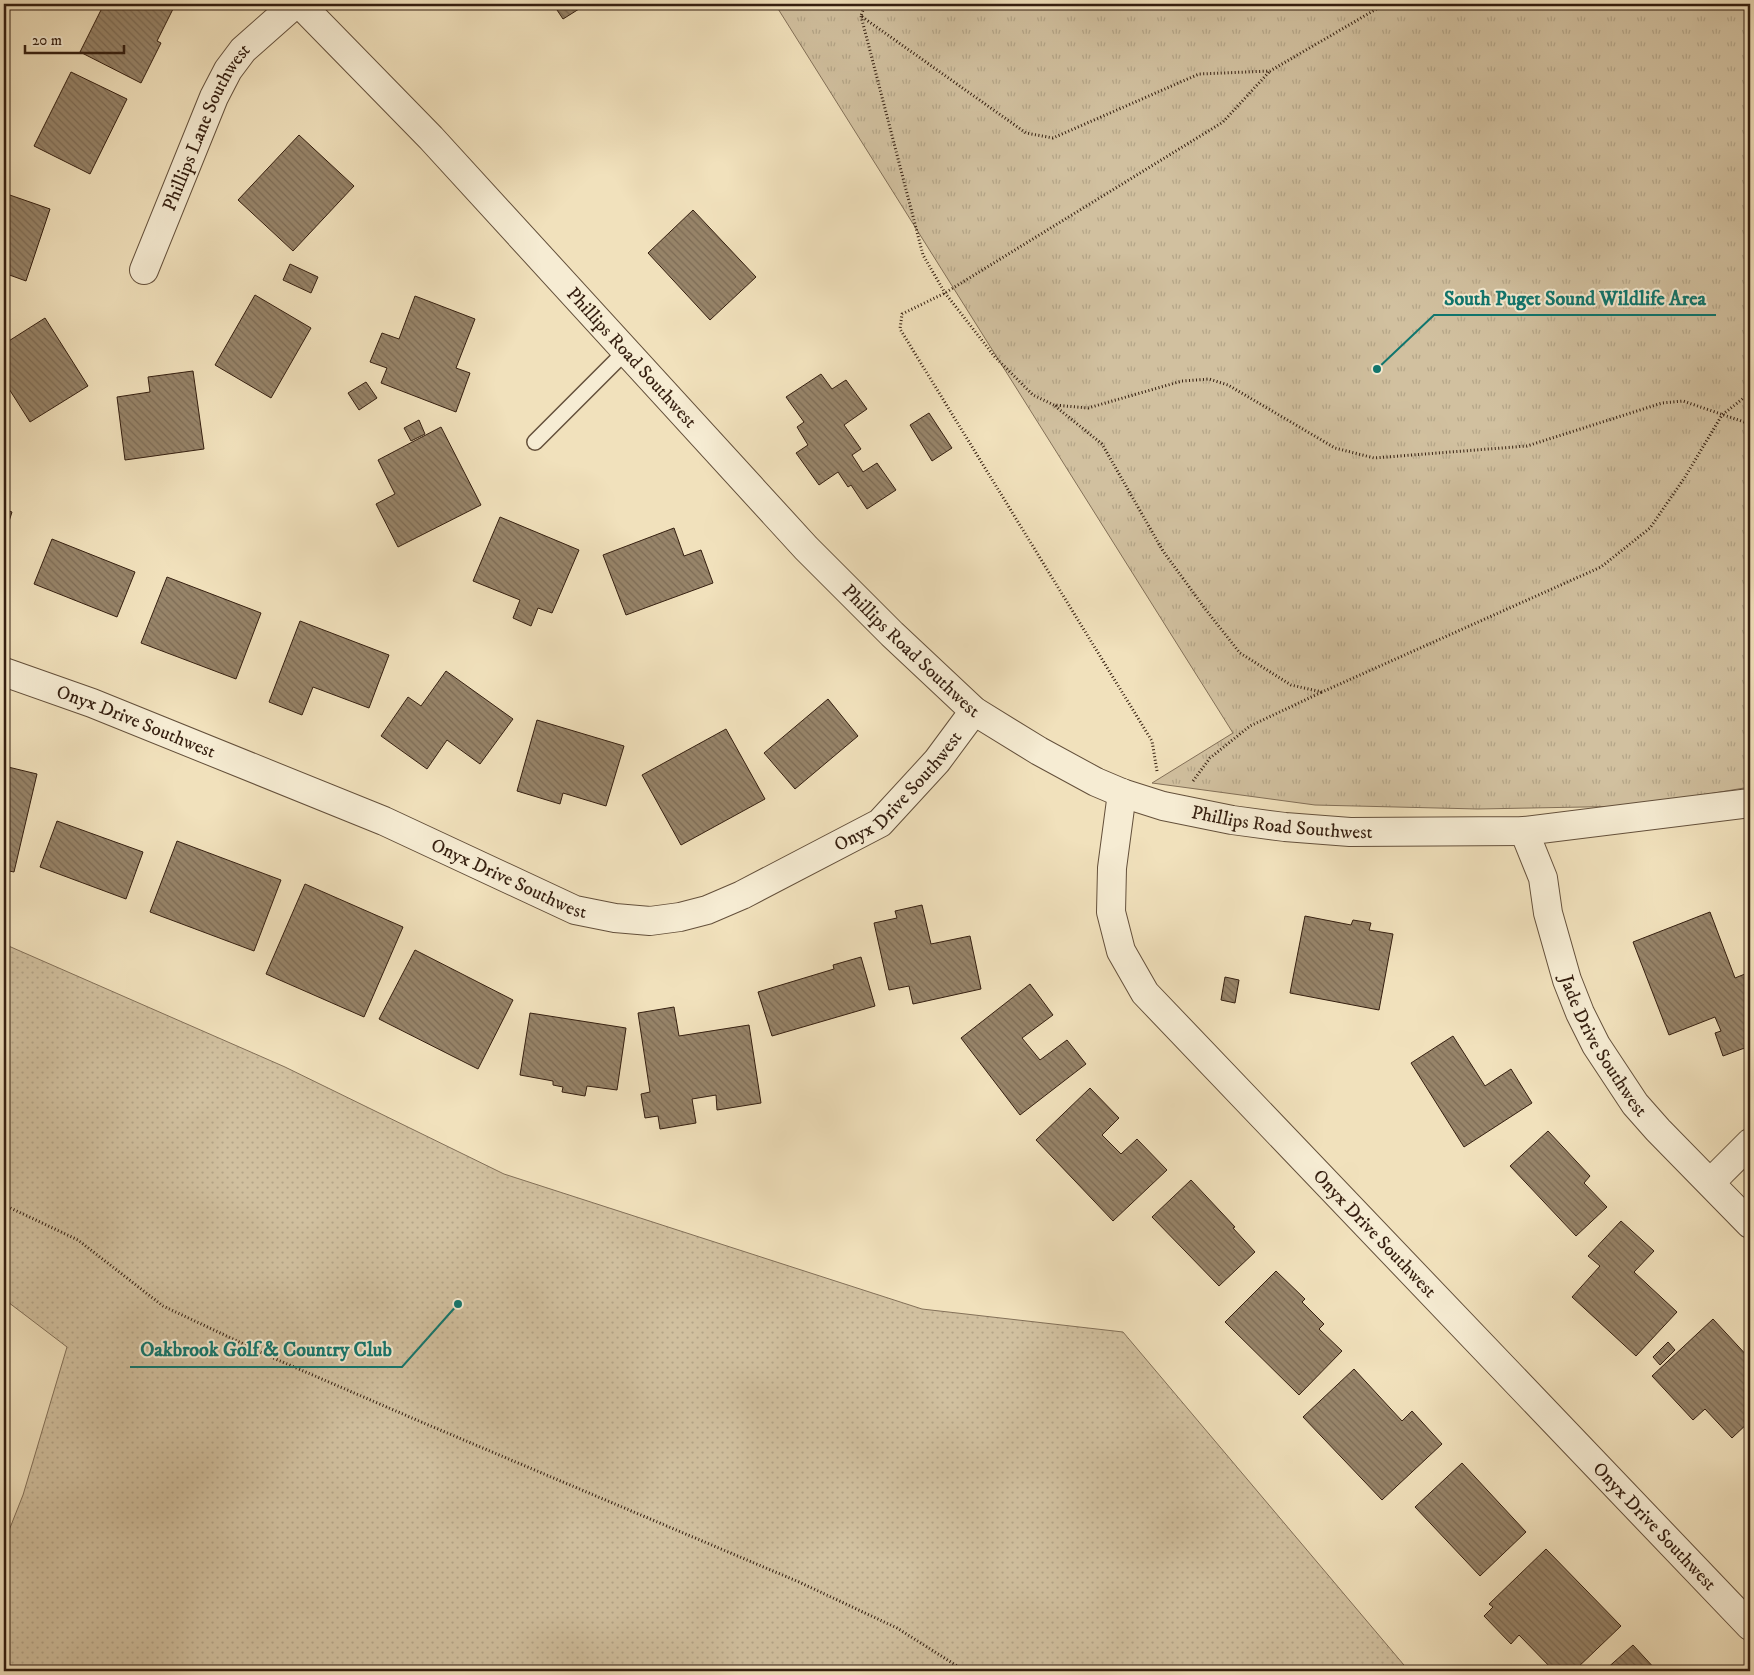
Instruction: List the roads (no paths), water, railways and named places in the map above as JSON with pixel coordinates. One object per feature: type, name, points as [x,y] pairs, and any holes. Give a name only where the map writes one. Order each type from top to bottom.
[{"type":"street","name":"Phillips Lane Southwest","points":[[144,270],[214,97],[228,70],[243,50],[296,4]]},
{"type":"street","name":"Phillips Road Southwest","points":[[300,4],[431,138],[806,548],[892,634],[974,711],[1039,751],[1096,782],[1122,793],[1163,806],[1232,820],[1285,827],[1350,832],[1524,830],[1750,803]]},
{"type":"street","name":"Onyx Drive Southwest","points":[[4,672],[92,703],[384,821],[576,910],[615,918],[650,921],[680,918],[707,910],[742,895],[880,823],[937,761],[974,711]]},
{"type":"street","name":"Onyx Drive Southwest","points":[[1122,793],[1112,868],[1111,912],[1121,952],[1145,993],[1750,1626]]},
{"type":"street","name":"Jade Drive Southwest","points":[[1524,830],[1543,878],[1548,913],[1567,980],[1580,1013],[1596,1045],[1635,1104],[1750,1224]]},
{"type":"street","points":[[1711,1182],[1750,1143]]},
{"type":"lane","points":[[535,442],[626,351]]},
{"type":"place","name":"South Puget Sound Wildlife Area","points":[[1377,369]]},
{"type":"place","name":"Oakbrook Golf & Country Club","points":[[458,1304]]}]
